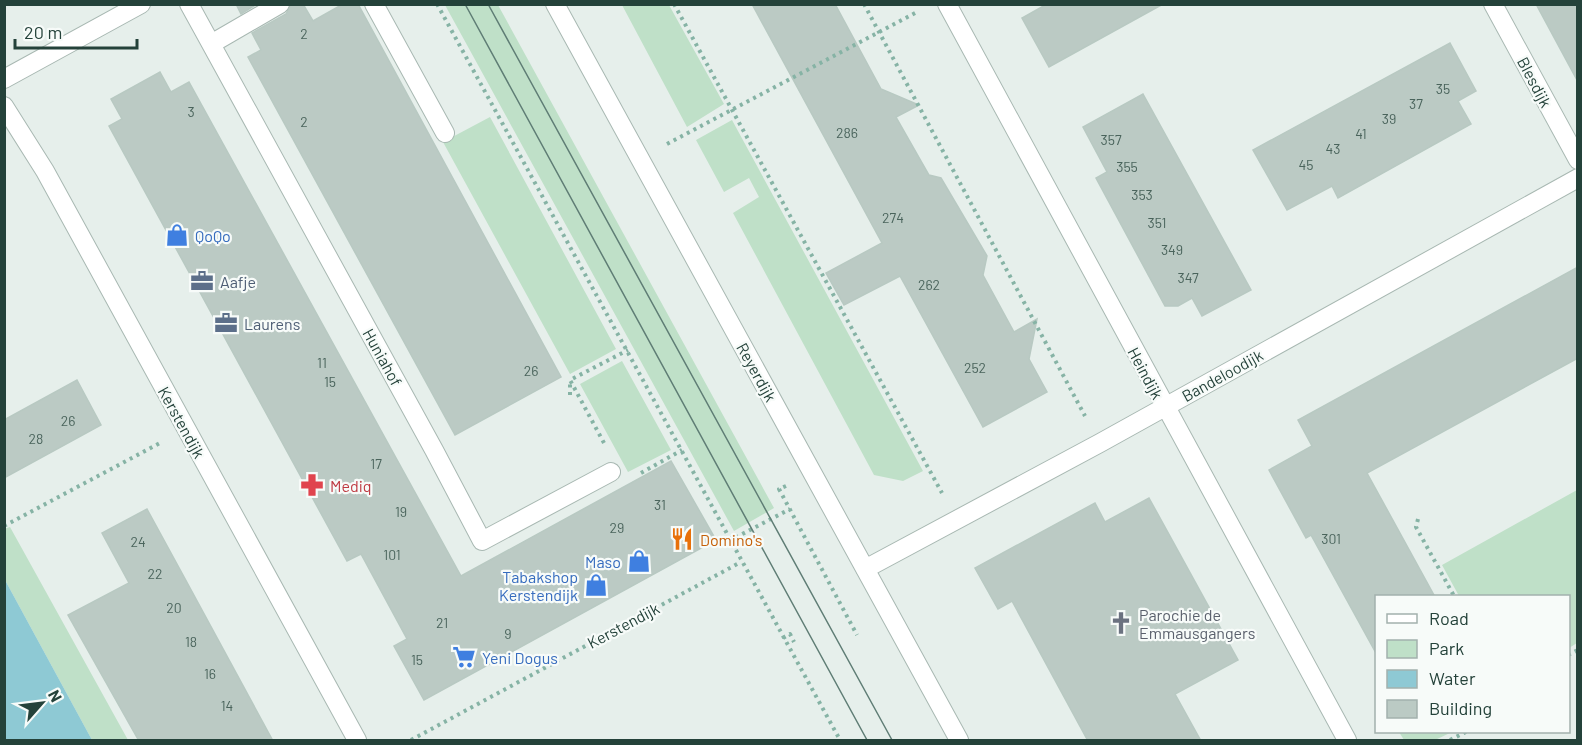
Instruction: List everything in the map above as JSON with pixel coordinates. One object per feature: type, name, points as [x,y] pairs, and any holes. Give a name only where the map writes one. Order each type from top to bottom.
[{"type":"street","points":[[4,79],[141,4]]},
{"type":"street","points":[[189,4],[211,44],[280,4]]},
{"type":"street","points":[[374,4],[445,133]]},
{"type":"street","name":"Reyerdijk","points":[[555,4],[959,741]]},
{"type":"street","name":"Heindijk","points":[[947,4],[1347,741]]},
{"type":"street","name":"Blesdijk","points":[[1493,4],[1578,160]]},
{"type":"street","name":"Huniahof","points":[[211,44],[434,450],[482,542],[611,472]]},
{"type":"street","name":"Kerstendijk","points":[[4,106],[45,171],[356,740]]},
{"type":"street","name":"Bandeloodijk","points":[[865,570],[1100,443],[1578,178]]},
{"type":"path","points":[[437,4],[840,741]]},
{"type":"path","points":[[674,4],[957,520]]},
{"type":"path","points":[[864,4],[1100,443]]},
{"type":"path","points":[[639,158],[921,10]]},
{"type":"path","points":[[570,380],[628,350]]},
{"type":"path","points":[[570,380],[570,395]]},
{"type":"path","points":[[570,380],[609,451]]},
{"type":"path","points":[[4,526],[186,429]]},
{"type":"path","points":[[635,476],[682,450]]},
{"type":"path","points":[[812,472],[779,489],[856,636]]},
{"type":"path","points":[[729,541],[790,509]]},
{"type":"path","points":[[1418,519],[1416,527],[1453,595]]},
{"type":"path","name":"Kerstendijk","points":[[411,741],[741,562]]},
{"type":"path","points":[[783,638],[790,634],[794,642]]},
{"type":"path","points":[[1450,741],[1464,733]]},
{"type":"green space","points":[[445,5],[498,5],[774,508],[734,531]]},
{"type":"green space","points":[[622,5],[669,5],[724,104],[687,127]]},
{"type":"green space","points":[[490,117],[616,349],[570,374],[443,142]]},
{"type":"green space","points":[[732,120],[923,471],[903,481],[874,475],[733,213],[759,197],[749,178],[724,192],[696,140]]},
{"type":"green space","points":[[622,361],[671,450],[628,472],[580,384]]},
{"type":"green space","points":[[1577,490],[1577,643],[1570,647],[1570,595],[1458,595],[1442,565]]},
{"type":"green space","points":[[10,527],[128,740],[92,740],[5,580],[4,529]]},
{"type":"green space","points":[[1400,733],[1450,733],[1435,740],[1404,740]]},
{"type":"water","points":[[5,580],[92,740],[5,740]]},
{"type":"building","points":[[236,4],[257,4],[241,14]]},
{"type":"building","points":[[291,4],[303,4],[313,21],[343,4],[358,4],[561,377],[455,435],[248,57],[261,50],[252,33],[286,14]]},
{"type":"building","points":[[752,4],[835,4],[881,89],[919,105],[896,117],[929,175],[941,178],[987,256],[983,275],[1014,332],[1037,319],[1029,359],[1047,392],[983,427],[900,276],[844,305],[826,273],[882,243]]},
{"type":"building","points":[[1047,4],[1163,4],[1049,67],[1022,18]]},
{"type":"building","points":[[1536,4],[1578,4],[1578,82]]},
{"type":"building","points":[[1450,43],[1476,91],[1458,101],[1471,124],[1338,198],[1332,186],[1287,210],[1253,150]]},
{"type":"building","points":[[160,72],[171,92],[189,82],[461,576],[671,461],[716,540],[424,700],[394,646],[407,639],[361,554],[347,561],[109,126],[122,119],[111,99]]},
{"type":"building","points":[[1143,94],[1251,290],[1202,316],[1192,298],[1178,306],[1165,306],[1096,178],[1107,172],[1083,127]]},
{"type":"building","points":[[1578,267],[1578,358],[1367,473],[1434,595],[1375,595],[1375,651],[1311,535],[1306,538],[1269,470],[1312,446],[1298,420]]},
{"type":"building","points":[[77,380],[101,425],[4,478],[4,420]]},
{"type":"building","name":"Parochie de Emmausgangers","points":[[1149,498],[1238,660],[1175,694],[1201,741],[1088,741],[1012,601],[998,609],[975,568],[1095,503],[1105,522]]},
{"type":"building","points":[[147,509],[273,741],[139,741],[68,615],[129,583],[102,533]]},
{"type":"tram line","points":[[465,4],[867,740]]},
{"type":"tram line","points":[[488,4],[892,740]]},
{"type":"place","name":"QoQo","points":[[177,235]]},
{"type":"place","name":"Aafje","points":[[202,281]]},
{"type":"place","name":"Laurens","points":[[226,323]]},
{"type":"place","name":"Mediq","points":[[312,485]]},
{"type":"place","name":"Domino's","points":[[682,539]]},
{"type":"place","name":"Maso","points":[[639,561]]},
{"type":"place","name":"Tabakshop Kerstendijk","points":[[596,585]]},
{"type":"place","name":"Parochie de Emmausgangers","points":[[1121,623]]},
{"type":"place","name":"Yeni Dogus","points":[[464,657]]}]
